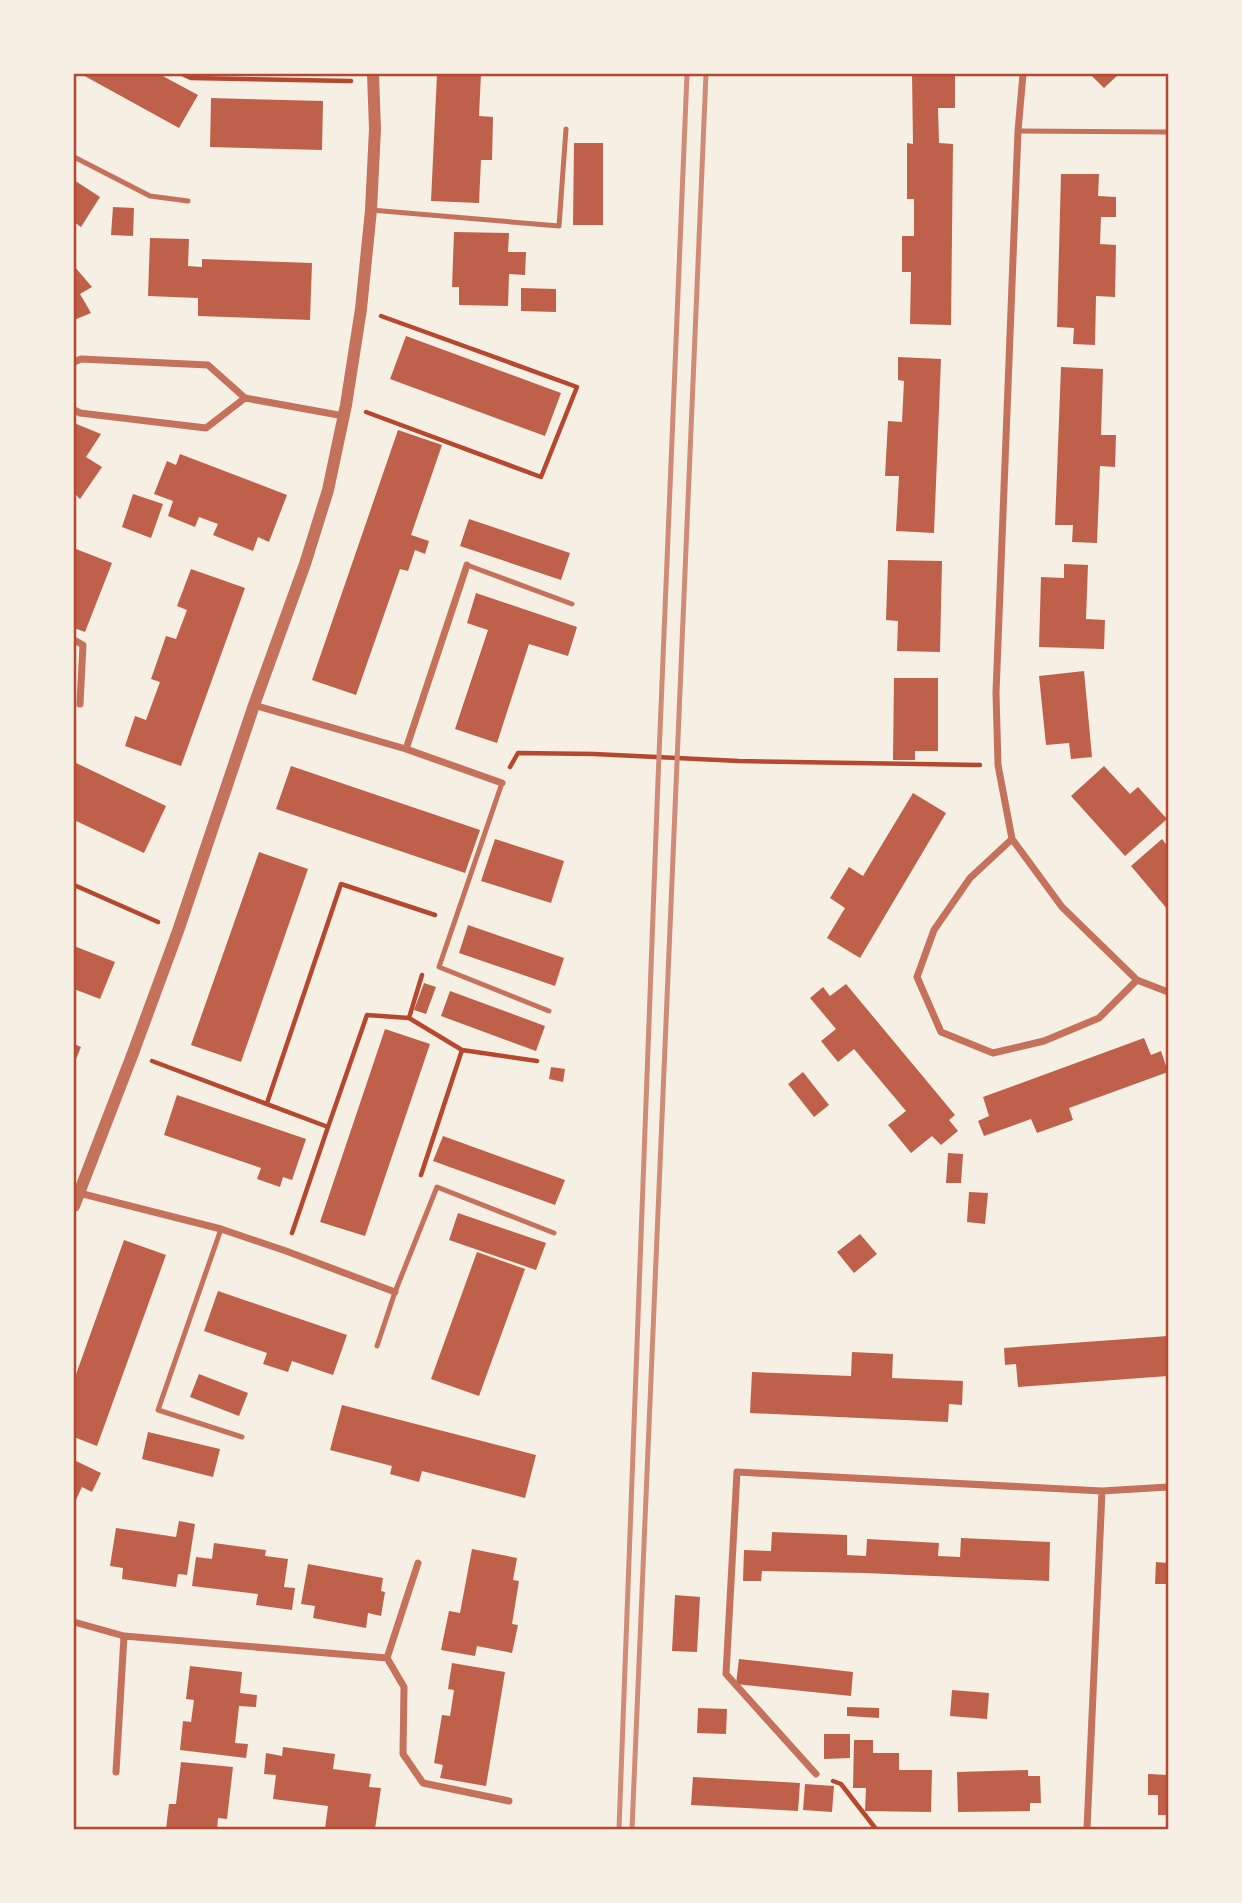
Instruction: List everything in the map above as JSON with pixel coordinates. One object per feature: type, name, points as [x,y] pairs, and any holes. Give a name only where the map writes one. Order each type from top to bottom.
[{"type":"street","points":[[1023,74],[1018,131],[996,693],[999,765],[1012,839],[1062,907],[1137,980],[1168,992]]},
{"type":"street","points":[[74,1206],[178,931],[328,490],[345,410],[361,309],[371,210],[375,129],[373,78]]},
{"type":"street","points":[[74,362],[81,359],[208,365],[245,398],[345,410]]},
{"type":"street","points":[[74,410],[80,413],[206,428],[245,398]]},
{"type":"street","points":[[406,749],[467,565]]},
{"type":"street","points":[[74,640],[83,645],[80,704]]},
{"type":"street","points":[[254,705],[406,749],[502,783]]},
{"type":"street","points":[[1012,839],[970,878],[934,930],[917,977],[941,1032],[993,1053],[1044,1041],[1099,1018],[1137,980]]},
{"type":"street","points":[[79,1193],[221,1229],[395,1292]]},
{"type":"street","points":[[816,1774],[726,1674],[737,1472],[1102,1491],[1168,1487]]},
{"type":"street","points":[[1087,1829],[1102,1491]]},
{"type":"street","points":[[418,1563],[387,1658],[404,1687],[403,1754],[423,1783],[509,1801]]},
{"type":"street","points":[[74,1622],[124,1636],[387,1658]]},
{"type":"street","points":[[116,1772],[124,1636]]},
{"type":"lane","points":[[371,210],[559,226],[566,128]]},
{"type":"lane","points":[[1018,131],[1168,132]]},
{"type":"lane","points":[[74,157],[150,196],[188,201]]},
{"type":"lane","points":[[467,565],[572,604]]},
{"type":"lane","points":[[502,783],[439,967],[550,1010]]},
{"type":"lane","points":[[377,1346],[395,1292],[437,1186],[555,1233]]},
{"type":"lane","points":[[221,1229],[158,1410],[242,1437]]},
{"type":"path","points":[[182,74],[191,78],[373,78]]},
{"type":"path","points":[[345,410],[541,477],[577,387],[361,309]]},
{"type":"path","points":[[502,783],[518,753],[739,761],[999,765]]},
{"type":"path","points":[[267,1103],[341,884],[438,916]]},
{"type":"path","points":[[74,885],[178,931]]},
{"type":"path","points":[[410,1018],[424,967]]},
{"type":"path","points":[[286,1251],[368,1015],[410,1018],[462,1050],[537,1061]]},
{"type":"path","points":[[437,1186],[419,1181],[462,1050]]},
{"type":"path","points":[[133,1054],[328,1128]]},
{"type":"path","points":[[816,1774],[841,1784],[876,1829]]},
{"type":"building","points":[[81,74],[159,74],[198,95],[179,128]]},
{"type":"building","points":[[437,74],[481,74],[479,116],[493,117],[492,160],[481,160],[479,203],[431,201]]},
{"type":"building","points":[[912,74],[955,74],[955,108],[938,108],[939,143],[953,144],[951,325],[910,324],[911,272],[902,272],[902,236],[914,236],[914,199],[907,199],[907,143],[913,144]]},
{"type":"building","points":[[1090,74],[1119,74],[1104,88]]},
{"type":"building","points":[[211,98],[323,101],[322,150],[210,147]]},
{"type":"building","points":[[574,143],[603,143],[603,225],[573,225]]},
{"type":"building","points":[[1061,174],[1099,174],[1098,196],[1116,197],[1116,217],[1101,217],[1100,244],[1116,245],[1115,297],[1096,296],[1095,345],[1073,344],[1074,328],[1057,327]]},
{"type":"building","points":[[74,180],[100,197],[81,227],[74,222]]},
{"type":"building","points":[[113,207],[134,208],[133,236],[111,235]]},
{"type":"building","points":[[454,232],[509,233],[508,252],[526,252],[525,275],[509,274],[508,306],[459,305],[459,287],[452,287]]},
{"type":"building","points":[[150,238],[189,239],[188,266],[202,267],[202,259],[312,263],[310,320],[198,316],[198,298],[148,296]]},
{"type":"building","points":[[74,266],[92,287],[80,294],[91,313],[74,320]]},
{"type":"building","points":[[521,288],[556,289],[556,312],[521,311]]},
{"type":"building","points":[[406,336],[561,393],[545,436],[390,379]]},
{"type":"building","points":[[898,357],[941,359],[934,533],[896,531],[899,476],[885,476],[888,421],[902,422],[904,381],[898,380]]},
{"type":"building","points":[[1061,367],[1103,369],[1101,435],[1116,435],[1115,467],[1100,466],[1097,543],[1072,542],[1073,525],[1055,525]]},
{"type":"building","points":[[74,423],[101,434],[86,457],[102,467],[80,499],[74,493]]},
{"type":"building","points":[[398,430],[442,445],[411,535],[429,541],[425,554],[415,550],[408,571],[400,569],[356,695],[312,680]]},
{"type":"building","points":[[180,454],[287,495],[269,542],[258,537],[253,551],[213,535],[218,524],[199,517],[195,527],[168,516],[173,501],[154,494],[167,461],[176,465]]},
{"type":"building","points":[[133,494],[163,504],[151,538],[122,527]]},
{"type":"building","points":[[469,519],[570,553],[561,580],[460,546]]},
{"type":"building","points":[[76,549],[112,563],[85,632],[74,628]]},
{"type":"building","points":[[888,560],[942,561],[940,652],[897,651],[898,621],[886,620]]},
{"type":"building","points":[[1064,564],[1088,565],[1086,619],[1105,620],[1104,649],[1039,647],[1041,577],[1064,578]]},
{"type":"building","points":[[191,569],[245,588],[181,766],[125,746],[135,716],[146,720],[160,682],[151,679],[166,636],[176,639],[187,610],[177,606]]},
{"type":"building","points":[[476,593],[577,627],[568,656],[529,644],[497,743],[455,729],[488,630],[467,623]]},
{"type":"building","points":[[1084,671],[1092,757],[1071,759],[1069,743],[1046,745],[1039,676]]},
{"type":"building","points":[[894,678],[938,678],[938,751],[915,751],[915,760],[893,760]]},
{"type":"building","points":[[74,762],[166,806],[144,853],[74,820]]},
{"type":"building","points":[[291,766],[480,830],[465,873],[276,809]]},
{"type":"building","points":[[1104,766],[1130,794],[1138,787],[1167,819],[1125,856],[1071,796]]},
{"type":"building","points":[[913,793],[946,813],[860,958],[827,938],[845,908],[830,898],[849,867],[863,876]]},
{"type":"building","points":[[495,839],[564,861],[551,903],[481,881]]},
{"type":"building","points":[[1162,839],[1168,847],[1168,910],[1131,866]]},
{"type":"building","points":[[259,852],[308,869],[241,1062],[191,1045]]},
{"type":"building","points":[[468,925],[564,958],[555,986],[459,953]]},
{"type":"building","points":[[74,946],[115,962],[100,999],[74,989]]},
{"type":"building","points":[[424,983],[436,987],[426,1014],[414,1010]]},
{"type":"building","points":[[846,984],[955,1115],[949,1120],[958,1131],[941,1145],[932,1136],[911,1153],[888,1125],[906,1111],[854,1049],[838,1062],[821,1041],[836,1029],[810,998],[823,987],[830,996]]},
{"type":"building","points":[[450,991],[545,1026],[536,1051],[441,1016]]},
{"type":"building","points":[[385,1029],[430,1044],[365,1236],[320,1222]]},
{"type":"building","points":[[1144,1038],[1151,1055],[1161,1051],[1168,1072],[1069,1108],[1073,1120],[1037,1133],[1031,1119],[984,1136],[978,1121],[989,1116],[983,1097]]},
{"type":"building","points":[[74,1044],[81,1047],[74,1064]]},
{"type":"building","points":[[551,1067],[565,1069],[563,1082],[549,1079]]},
{"type":"building","points":[[803,1072],[829,1105],[814,1117],[788,1084]]},
{"type":"building","points":[[177,1095],[306,1139],[292,1180],[283,1177],[280,1187],[257,1179],[261,1168],[164,1135]]},
{"type":"building","points":[[443,1136],[565,1180],[555,1205],[433,1161]]},
{"type":"building","points":[[948,1153],[963,1154],[961,1183],[946,1183]]},
{"type":"building","points":[[969,1192],[988,1193],[985,1224],[967,1222]]},
{"type":"building","points":[[458,1213],[546,1243],[536,1270],[449,1240]]},
{"type":"building","points":[[860,1234],[877,1254],[854,1273],[837,1252]]},
{"type":"building","points":[[124,1240],[166,1255],[97,1446],[74,1437],[74,1380]]},
{"type":"building","points":[[477,1252],[525,1269],[479,1396],[431,1379]]},
{"type":"building","points":[[218,1291],[347,1335],[333,1375],[292,1361],[288,1372],[263,1364],[267,1353],[204,1331]]},
{"type":"building","points":[[1168,1336],[1168,1376],[1018,1387],[1016,1364],[1005,1365],[1004,1348]]},
{"type":"building","points":[[852,1352],[893,1354],[892,1378],[963,1381],[962,1405],[949,1404],[948,1422],[750,1413],[752,1372],[851,1376]]},
{"type":"building","points":[[199,1374],[248,1393],[239,1416],[190,1397]]},
{"type":"building","points":[[342,1405],[536,1455],[525,1498],[422,1471],[419,1482],[390,1474],[392,1466],[330,1450]]},
{"type":"building","points":[[148,1432],[220,1449],[213,1477],[142,1459]]},
{"type":"building","points":[[74,1460],[101,1473],[92,1492],[82,1487],[74,1504]]},
{"type":"building","points":[[179,1521],[195,1524],[187,1575],[178,1574],[176,1587],[122,1579],[123,1568],[110,1566],[116,1528],[176,1537]]},
{"type":"building","points":[[772,1532],[847,1535],[847,1555],[866,1556],[867,1539],[939,1543],[938,1556],[960,1557],[961,1538],[1050,1542],[1049,1581],[762,1571],[761,1581],[743,1581],[744,1550],[771,1551]]},
{"type":"building","points":[[214,1543],[266,1550],[265,1556],[288,1559],[284,1587],[295,1588],[292,1610],[256,1605],[258,1594],[192,1586],[196,1557],[212,1559]]},
{"type":"building","points":[[472,1549],[517,1558],[513,1580],[519,1581],[512,1624],[518,1625],[512,1653],[477,1646],[475,1656],[441,1650],[449,1611],[460,1613]]},
{"type":"building","points":[[1156,1562],[1168,1563],[1168,1584],[1155,1584]]},
{"type":"building","points":[[308,1564],[383,1578],[381,1591],[385,1592],[381,1616],[368,1613],[366,1628],[313,1618],[315,1606],[301,1604]]},
{"type":"building","points":[[675,1595],[700,1597],[697,1652],[672,1651]]},
{"type":"building","points":[[739,1659],[853,1672],[851,1696],[736,1684]]},
{"type":"building","points":[[452,1663],[505,1672],[486,1786],[440,1778],[443,1765],[434,1763],[442,1715],[450,1716],[454,1690],[448,1689]]},
{"type":"building","points":[[190,1666],[242,1672],[240,1693],[257,1695],[256,1707],[239,1706],[235,1743],[248,1744],[246,1758],[180,1750],[183,1721],[191,1722],[194,1700],[186,1699]]},
{"type":"building","points":[[952,1690],[989,1693],[987,1719],[950,1716]]},
{"type":"building","points":[[847,1707],[879,1708],[879,1718],[847,1716]]},
{"type":"building","points":[[698,1708],[727,1709],[726,1734],[697,1733]]},
{"type":"building","points":[[824,1734],[850,1734],[850,1758],[824,1759]]},
{"type":"building","points":[[854,1740],[873,1740],[873,1753],[899,1753],[899,1770],[932,1770],[931,1812],[865,1811],[866,1788],[853,1788]]},
{"type":"building","points":[[283,1747],[335,1754],[333,1769],[371,1774],[369,1787],[381,1788],[375,1829],[325,1829],[328,1806],[273,1799],[276,1775],[264,1774],[266,1753],[282,1756]]},
{"type":"building","points":[[181,1762],[233,1767],[227,1819],[218,1818],[217,1829],[166,1829],[169,1804],[176,1804]]},
{"type":"building","points":[[1028,1770],[1028,1776],[1040,1776],[1041,1803],[1030,1803],[1030,1811],[958,1812],[957,1772]]},
{"type":"building","points":[[1148,1774],[1168,1775],[1168,1815],[1158,1815],[1158,1795],[1148,1795]]},
{"type":"building","points":[[693,1777],[800,1783],[798,1811],[691,1805]]},
{"type":"building","points":[[805,1784],[834,1786],[832,1812],[803,1810]]},
{"type":"railway","points":[[619,1829],[687,74]]},
{"type":"railway","points":[[632,1829],[706,74]]}]
